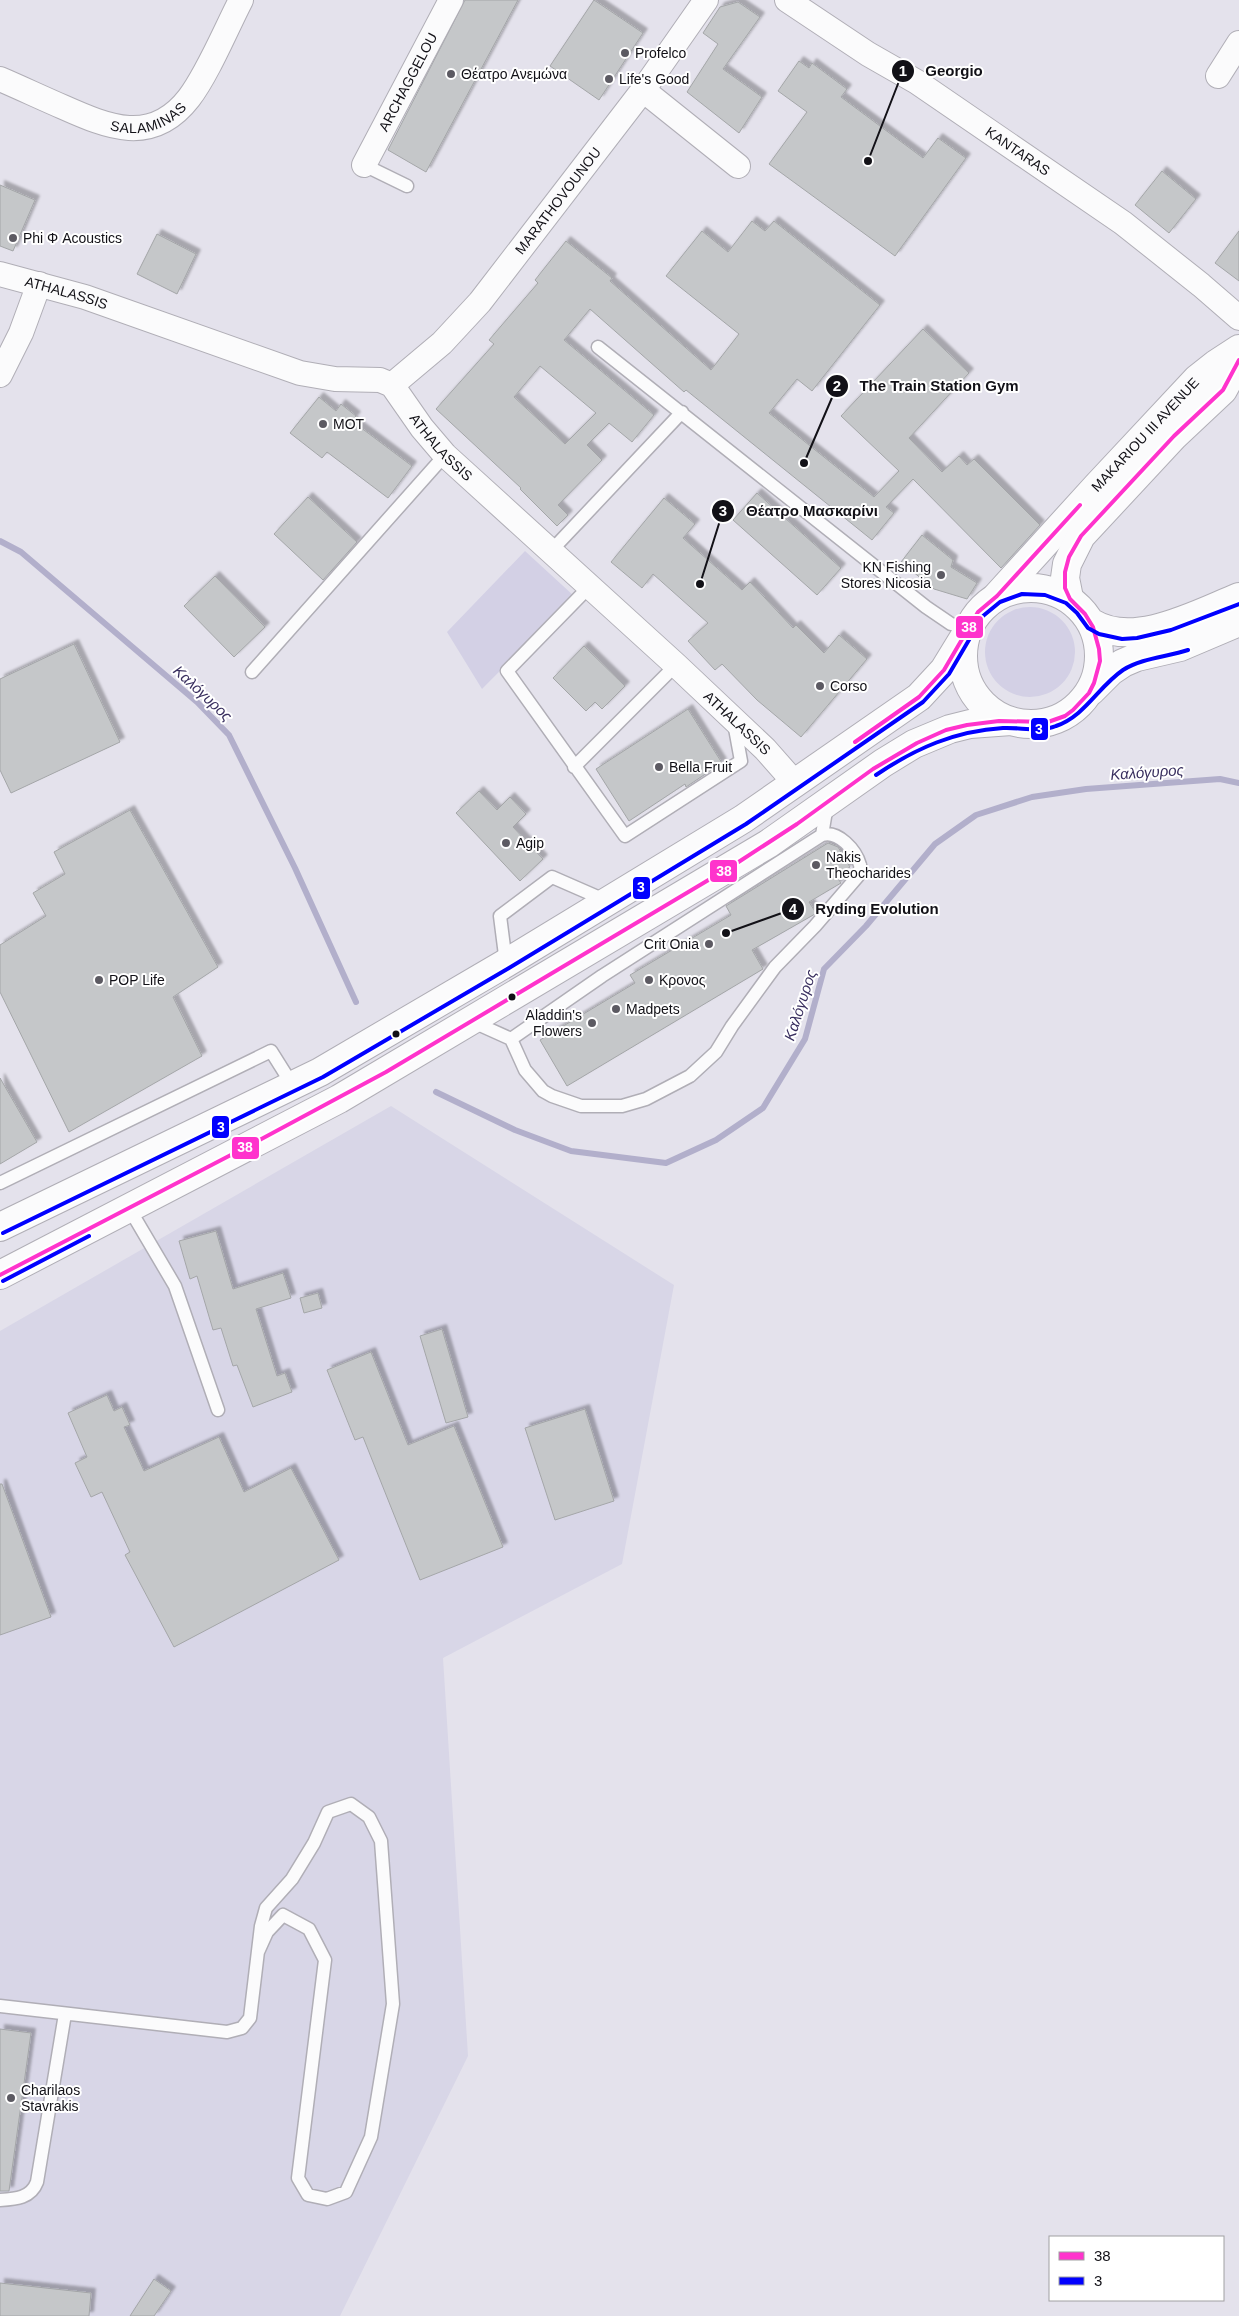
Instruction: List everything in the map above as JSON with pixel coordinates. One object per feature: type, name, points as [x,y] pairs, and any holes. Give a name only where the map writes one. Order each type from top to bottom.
[{"type":"main road","name":"MAKARIOU III AVENUE","points":[[997,596],[1197,379],[1239,349]]},
{"type":"main road","name":"MAKARIOU III AVENUE","points":[[1069,598],[1065,571],[1070,555],[1081,536],[1174,436],[1223,390],[1239,360]]},
{"type":"main road","points":[[0,1227],[320,1072],[506,963],[742,819],[919,697],[944,670],[978,612],[997,596],[1009,591],[1034,587],[1046,588],[1069,598],[1082,609],[1092,623],[1098,640],[1100,658],[1099,670],[1090,692]]},
{"type":"main road","points":[[1092,623],[1111,632],[1136,632],[1170,624],[1239,597]]},
{"type":"main road","points":[[0,1275],[339,1099],[761,848],[883,763],[931,736],[970,724],[1011,721],[1034,724],[1055,720],[1075,709],[1111,671],[1122,663],[1137,657],[1180,647],[1239,622]]},
{"type":"main road","points":[[968,631],[963,661],[971,687],[987,708],[1011,721]]},
{"type":"street","name":"SALAMINAS","points":[[0,79],[106,125],[136,129],[155,124],[178,111],[190,96],[240,0]]},
{"type":"street","name":"ARCHAGGELOU","points":[[364,165],[451,0]]},
{"type":"street","name":"MARATHOVOUNOU","points":[[392,385],[442,343],[480,302],[643,90],[706,0]]},
{"type":"street","name":"KANTARAS","points":[[788,1],[868,54],[917,82],[1123,223],[1239,318]]},
{"type":"street","points":[[1218,76],[1239,43]]},
{"type":"street","points":[[643,90],[738,166]]},
{"type":"street","name":"ATHALASSIS","points":[[0,274],[85,297],[300,373],[335,379],[380,380],[392,385],[422,428],[445,455],[733,718],[795,783]]},
{"type":"street","points":[[0,375],[21,333],[39,284]]},
{"type":"lane","points":[[364,165],[407,186]]},
{"type":"lane","points":[[598,347],[926,607],[951,624],[968,631]]},
{"type":"lane","points":[[551,551],[682,412]]},
{"type":"lane","points":[[252,672],[445,455]]},
{"type":"lane","points":[[590,586],[507,671],[625,836],[741,761],[733,718]]},
{"type":"lane","points":[[574,767],[676,665]]},
{"type":"lane","points":[[822,835],[828,802]]},
{"type":"lane","points":[[471,1021],[510,1040],[524,1070],[544,1091],[552,1096],[581,1106],[622,1106],[646,1099],[690,1076],[716,1052],[732,1026],[775,967],[815,926],[858,876],[861,866],[855,854],[839,837],[828,833],[822,835],[610,971],[510,1040]]},
{"type":"lane","points":[[506,963],[500,916],[552,877],[609,901]]},
{"type":"lane","points":[[0,1183],[271,1051],[293,1086]]},
{"type":"lane","points":[[129,1208],[175,1286],[218,1410]]},
{"type":"lane","points":[[0,2006],[227,2032],[242,2028],[250,2018],[261,1926],[266,1908],[292,1879],[314,1843],[328,1812],[350,1804],[369,1817],[381,1841],[393,2004],[370,2137],[346,2192],[327,2199],[308,2195],[298,2178],[325,1960],[309,1930],[283,1915],[267,1932],[258,1952]]},
{"type":"lane","points":[[0,2200],[19,2198],[34,2190],[37,2182],[65,2014]]},
{"type":"shaded area","points":[[525,551],[574,596],[482,689],[447,632]]},
{"type":"shaded area","points":[[1030,607],[1047,610],[1062,620],[1072,635],[1075,652],[1072,669],[1062,684],[1047,694],[1030,697],[1013,694],[998,684],[988,669],[985,652],[988,635],[998,620],[1013,610]]},
{"type":"shaded area","points":[[391,1106],[674,1285],[622,1564],[443,1658],[468,2056],[340,2316],[0,2316],[0,1331]]},
{"type":"building","name":"Θέατρο Ανεμώνα","points":[[465,0],[518,0],[426,172],[388,150]]},
{"type":"building","points":[[594,0],[643,33],[599,100],[550,66]]},
{"type":"building","points":[[738,2],[760,17],[723,69],[762,97],[739,133],[687,92],[718,44],[703,33],[720,7]]},
{"type":"building","points":[[799,61],[809,68],[812,63],[847,89],[841,97],[923,158],[938,138],[966,158],[895,256],[769,164],[807,112],[778,91]]},
{"type":"building","points":[[1162,171],[1196,199],[1169,233],[1135,205]]},
{"type":"building","points":[[0,185],[35,200],[13,251],[0,246]]},
{"type":"building","points":[[752,221],[765,231],[774,221],[880,305],[812,391],[797,379],[769,413],[874,497],[899,471],[841,416],[923,329],[969,373],[909,438],[942,472],[959,456],[967,465],[974,459],[1040,525],[1001,568],[913,479],[886,507],[894,513],[872,540],[686,390],[684,392],[590,309],[564,340],[654,415],[632,442],[609,423],[587,445],[602,460],[558,505],[568,515],[557,526],[521,488],[436,409],[494,344],[489,340],[538,283],[535,280],[566,241],[612,278],[610,281],[711,370],[739,334],[666,276],[702,231],[728,252]],"holes":[[[540,366],[596,413],[565,444],[514,397]]]},
{"type":"building","points":[[1239,231],[1239,281],[1215,263]]},
{"type":"building","points":[[157,234],[196,254],[177,294],[137,274]]},
{"type":"building","points":[[319,397],[336,411],[341,404],[356,416],[352,421],[412,466],[388,498],[327,452],[322,458],[290,433]]},
{"type":"building","points":[[757,493],[841,568],[817,595],[733,520]]},
{"type":"building","points":[[308,497],[357,542],[323,580],[274,534]]},
{"type":"building","points":[[664,498],[695,524],[683,538],[742,590],[750,582],[793,628],[796,625],[824,653],[839,635],[867,659],[801,737],[757,700],[722,664],[715,670],[688,641],[708,623],[653,574],[642,588],[611,562]]},
{"type":"building","name":"KN Fishing Stores Nicosia","points":[[922,535],[953,560],[951,567],[977,583],[967,599],[934,589],[901,562]]},
{"type":"building","points":[[215,576],[265,627],[234,657],[184,606]]},
{"type":"building","points":[[74,644],[120,742],[11,793],[0,770],[0,679]]},
{"type":"building","points":[[584,646],[625,686],[602,709],[595,702],[586,711],[553,678]]},
{"type":"building","name":"Bella Fruit","points":[[688,709],[722,763],[686,787],[685,784],[629,821],[596,769]]},
{"type":"building","name":"Agip","points":[[479,791],[497,810],[510,797],[526,814],[513,827],[543,859],[520,881],[456,813]]},
{"type":"building","name":"POP Life","points":[[130,810],[218,967],[173,997],[202,1056],[69,1132],[0,992],[0,945],[46,916],[33,893],[65,874],[54,852]]},
{"type":"building","points":[[828,843],[838,847],[850,867],[836,876],[841,883],[809,902],[815,914],[752,950],[763,969],[567,1086],[540,1040],[635,983],[630,975],[731,915],[726,906]]},
{"type":"building","points":[[0,1078],[37,1142],[0,1164]]},
{"type":"building","points":[[216,1231],[233,1289],[283,1273],[291,1298],[256,1309],[277,1376],[285,1373],[292,1392],[253,1407],[237,1365],[233,1366],[221,1328],[213,1330],[197,1276],[190,1279],[179,1241]]},
{"type":"building","points":[[318,1293],[322,1308],[304,1313],[300,1298]]},
{"type":"building","points":[[442,1329],[468,1417],[446,1423],[420,1336]]},
{"type":"building","points":[[371,1352],[408,1445],[454,1426],[503,1547],[420,1580],[363,1437],[355,1440],[327,1370]]},
{"type":"building","points":[[107,1395],[114,1411],[122,1407],[130,1425],[124,1427],[144,1471],[219,1437],[244,1492],[291,1468],[339,1560],[174,1647],[125,1555],[130,1552],[102,1492],[91,1497],[75,1463],[87,1457],[68,1413]]},
{"type":"building","points":[[585,1409],[614,1501],[555,1520],[525,1428]]},
{"type":"building","points":[[0,1484],[2,1484],[51,1617],[0,1635]]},
{"type":"building","name":"Charilaos Stavrakis","points":[[0,2029],[31,2033],[9,2191],[0,2191]]},
{"type":"building","points":[[154,2279],[171,2291],[154,2316],[130,2316]]},
{"type":"building","points":[[0,2283],[91,2293],[89,2316],[0,2316]]},
{"type":"waterway","name":"Καλόγυρος","points":[[0,541],[21,552],[197,702],[229,735],[295,868],[356,1002]]},
{"type":"waterway","name":"Καλόγυρος","points":[[436,1092],[515,1130],[571,1151],[666,1163],[716,1140],[763,1108],[805,1039],[824,969],[866,926],[935,844],[976,815],[1032,797],[1086,789],[1220,779],[1239,783]]},
{"type":"transit line","name":"38","points":[[0,1275],[386,1072],[737,863],[797,824],[873,769],[917,743],[946,730],[967,725],[999,721],[1048,722],[1065,716],[1089,693],[1100,661],[1093,627],[1085,614],[1070,599],[1065,588],[1065,572],[1069,557],[1081,536],[1174,436],[1223,390],[1239,360]]},
{"type":"transit line","name":"38","points":[[855,742],[919,697],[944,670],[978,612],[997,596],[1080,505]]},
{"type":"transit line","name":"3","points":[[3,1233],[323,1077],[509,968],[746,824],[923,702],[949,674],[983,616],[1000,602],[1022,594],[1045,595],[1066,603],[1077,613],[1088,628],[1099,634],[1122,639],[1137,638],[1171,630],[1239,604]]},
{"type":"transit line","name":"3","points":[[876,775],[921,749],[952,737],[1003,728],[1043,729],[1056,726],[1075,715],[1123,670],[1146,660],[1188,650]]},
{"type":"transit line","name":"3","points":[[3,1281],[89,1236]]},
{"type":"place","name":"Profelco","points":[[625,53]]},
{"type":"place","name":"Θέατρο Ανεμώνα","points":[[451,74]]},
{"type":"place","name":"Life's Good","points":[[609,79]]},
{"type":"place","name":"Georgio","points":[[868,161]]},
{"type":"place","name":"Phi Φ Acoustics","points":[[13,238]]},
{"type":"place","name":"MOT","points":[[323,424]]},
{"type":"place","name":"The Train Station Gym","points":[[804,463]]},
{"type":"place","name":"KN Fishing Stores Nicosia","points":[[941,575]]},
{"type":"place","name":"Θέατρο Μασκαρίνι","points":[[700,584]]},
{"type":"place","name":"Corso","points":[[820,686]]},
{"type":"place","name":"Bella Fruit","points":[[659,767]]},
{"type":"place","name":"Agip","points":[[506,843]]},
{"type":"place","name":"Nakis Theocharides","points":[[816,865]]},
{"type":"place","name":"Ryding Evolution","points":[[726,933]]},
{"type":"place","name":"Crit Onia","points":[[709,944]]},
{"type":"place","name":"POP Life","points":[[99,980]]},
{"type":"place","name":"Κρονος","points":[[649,980]]},
{"type":"place","name":"Madpets","points":[[616,1009]]},
{"type":"place","name":"Aladdin's Flowers","points":[[592,1023]]},
{"type":"place","name":"Charilaos Stavrakis","points":[[11,2098]]}]
